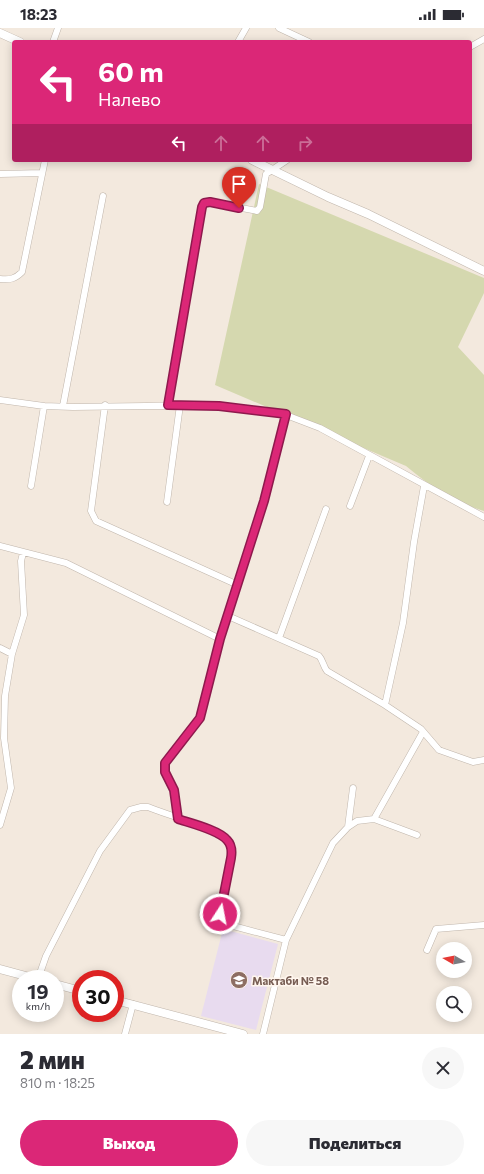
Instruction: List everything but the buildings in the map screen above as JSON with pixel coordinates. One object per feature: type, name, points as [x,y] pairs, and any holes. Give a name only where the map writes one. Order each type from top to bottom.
[{"type":"street","points":[[54,40],[58,28]]},
{"type":"street","points":[[239,40],[246,28]]},
{"type":"street","points":[[280,28],[305,40]]},
{"type":"street","points":[[0,33],[16,40]]},
{"type":"street","points":[[472,46],[484,39]]},
{"type":"street","points":[[0,279],[10,280],[22,272],[45,162]]},
{"type":"street","points":[[256,162],[368,214],[484,271]]},
{"type":"street","points":[[168,405],[202,207],[204,203],[210,202],[257,211],[266,174],[284,162]]},
{"type":"street","points":[[0,174],[42,173]]},
{"type":"street","points":[[63,406],[103,196]]},
{"type":"street","points":[[0,400],[44,406],[219,406],[286,414],[320,428],[424,486],[484,517]]},
{"type":"street","points":[[167,502],[180,405]]},
{"type":"street","points":[[31,486],[44,406]]},
{"type":"street","points":[[104,406],[91,511],[96,521],[238,585]]},
{"type":"street","points":[[178,819],[174,790],[164,768],[165,763],[200,718],[210,673],[264,501],[286,414]]},
{"type":"street","points":[[350,506],[370,456]]},
{"type":"street","points":[[385,705],[403,623],[414,542],[424,486]]},
{"type":"street","points":[[280,638],[326,509]]},
{"type":"street","points":[[0,546],[22,553],[42,556],[66,563],[220,639]]},
{"type":"street","points":[[0,825],[11,788],[4,738],[5,696],[12,654],[24,615],[21,561],[22,553]]},
{"type":"street","points":[[228,616],[319,656],[323,660],[327,671],[385,705],[423,732],[439,750],[473,762],[484,760]]},
{"type":"street","points":[[0,648],[12,654]]},
{"type":"street","points":[[374,819],[423,732]]},
{"type":"street","points":[[348,827],[353,788]]},
{"type":"street","points":[[41,970],[46,956],[100,851],[130,810],[141,807],[148,808],[218,834],[226,839],[230,844],[232,851],[220,914],[222,924],[286,940]]},
{"type":"street","points":[[263,1034],[286,940],[333,843],[348,827],[357,821],[374,819],[417,834]]},
{"type":"street","points":[[427,950],[436,929],[484,925]]},
{"type":"street","points":[[0,969],[12,972]]},
{"type":"street","points":[[124,1002],[243,1034]]},
{"type":"street","points":[[125,1034],[133,1004]]},
{"type":"shaded area","name":"Мактаби № 58","points":[[223,929],[278,944],[256,1030],[201,1016]]},
{"type":"green space","points":[[259,184],[484,278],[484,293],[458,347],[484,375],[484,511],[462,503],[442,493],[406,466],[215,385]]},
{"type":"place","name":"Мактаби № 58","points":[[239,980]]},
{"type":"route","points":[[220,914],[231,858],[232,851],[230,844],[226,839],[218,834],[178,819],[176,797],[164,768],[165,763],[200,718],[210,673],[264,501],[286,414],[219,406],[168,405],[202,207],[204,203],[210,202],[239,208]]}]
